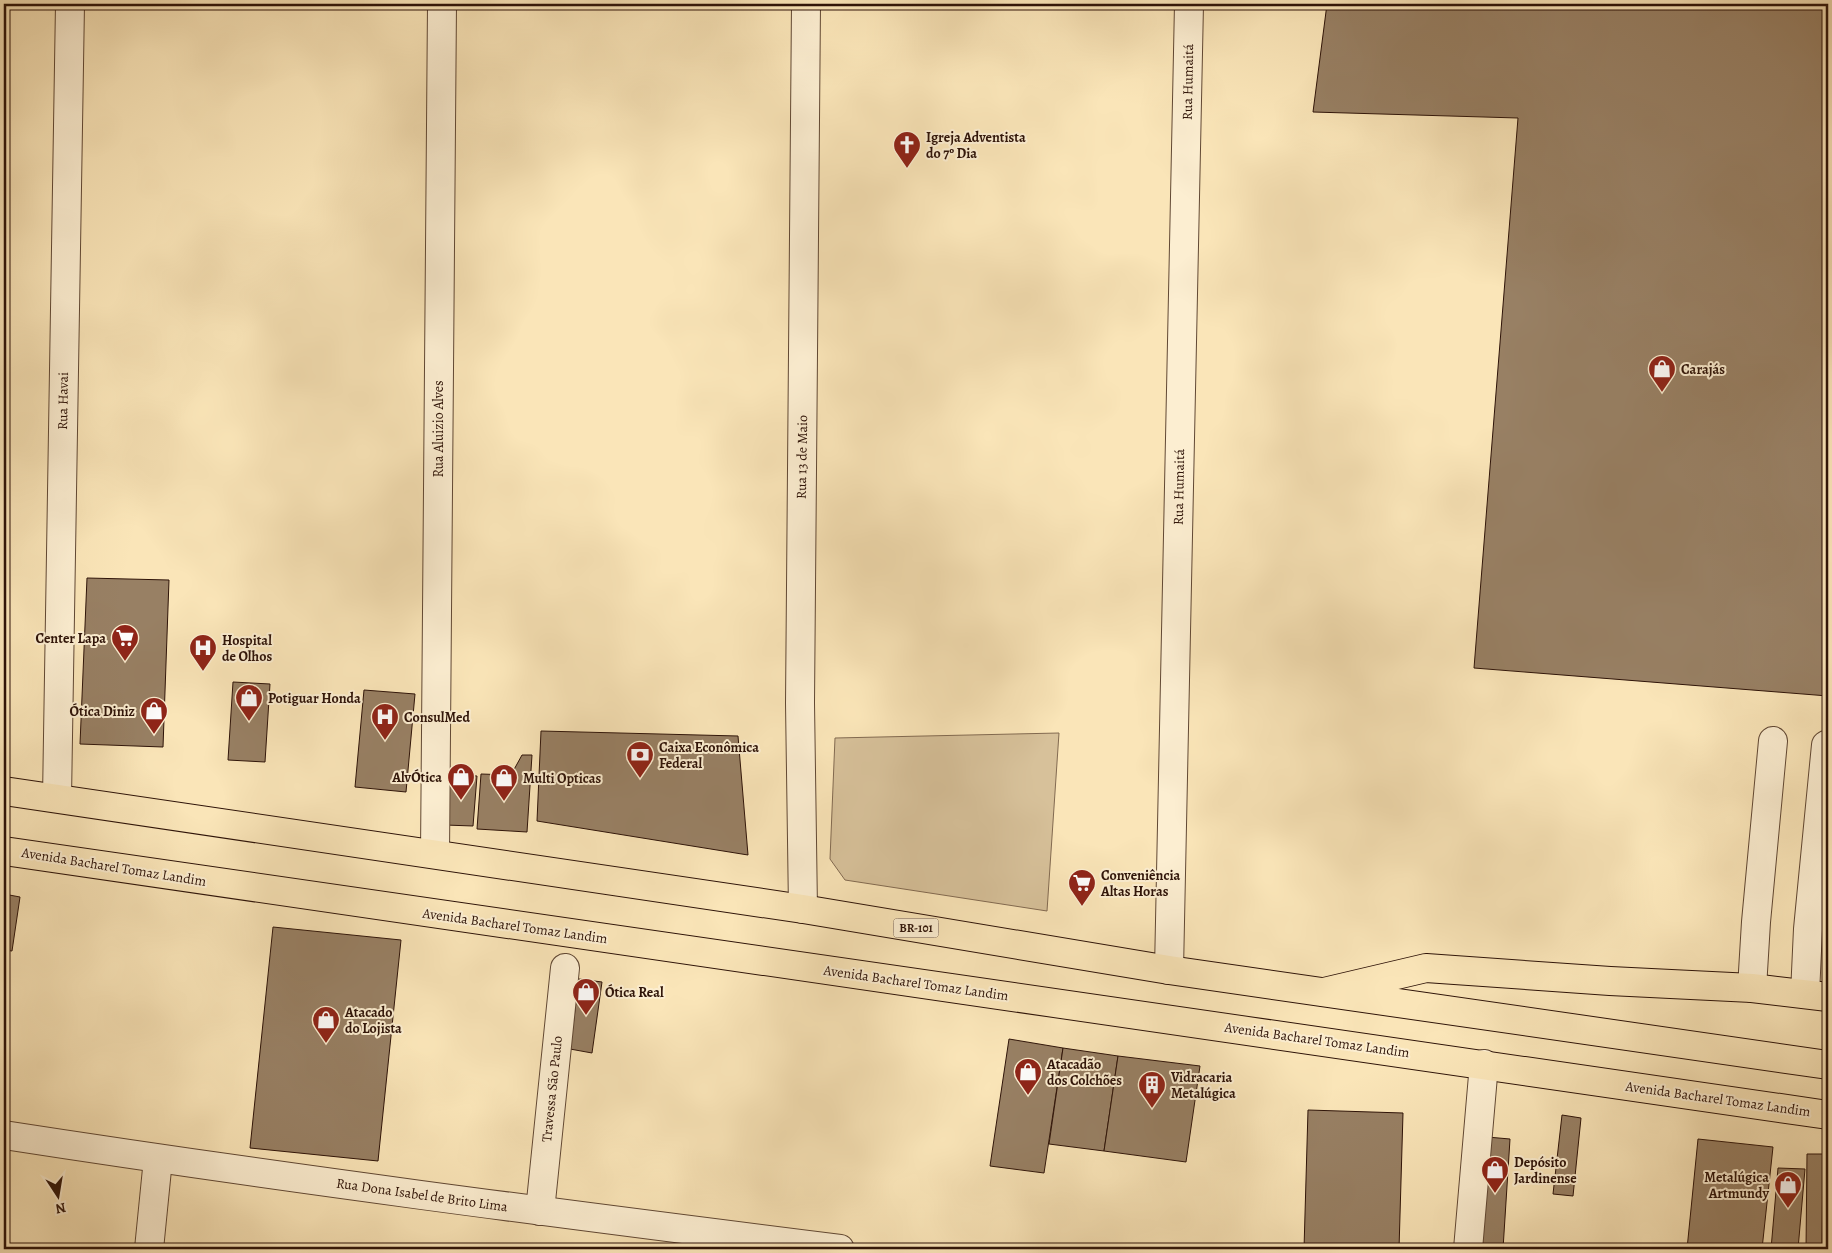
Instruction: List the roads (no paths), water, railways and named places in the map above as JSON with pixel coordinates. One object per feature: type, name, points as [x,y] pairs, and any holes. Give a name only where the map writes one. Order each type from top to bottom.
[{"type":"main road","name":"BR-101","points":[[4,791],[803,909],[1169,970],[1828,1065]]},
{"type":"main road","name":"Avenida Bacharel Tomaz Landim","points":[[4,851],[1828,1115]]},
{"type":"main road","points":[[1322,992],[1426,968],[1752,988],[1817,995]]},
{"type":"street","name":"Rua Havai","points":[[57,798],[70,4]]},
{"type":"street","name":"Rua Aluizio Alves","points":[[435,854],[442,4]]},
{"type":"street","name":"Rua 13 de Maio","points":[[803,909],[800,703],[806,4]]},
{"type":"street","name":"Rua Humaitá","points":[[1169,970],[1190,4]]},
{"type":"street","points":[[1752,988],[1756,922],[1773,741]]},
{"type":"street","points":[[1817,995],[1808,929],[1826,745]]},
{"type":"street","name":"Travessa São Paulo","points":[[540,1211],[565,968]]},
{"type":"street","points":[[1468,1249],[1484,1064]]},
{"type":"street","name":"Rua Dona Isabel de Brito Lima","points":[[4,1134],[158,1159],[540,1211],[840,1249]]},
{"type":"street","points":[[149,1249],[158,1159]]},
{"type":"place","name":"Igreja Adventista do 7º Dia","points":[[907,169]]},
{"type":"place","name":"Carajás","points":[[1662,393]]},
{"type":"place","name":"Center Lapa","points":[[125,662]]},
{"type":"place","name":"Hospital de Olhos","points":[[203,672]]},
{"type":"place","name":"Potiguar Honda","points":[[249,722]]},
{"type":"place","name":"Ótica Diniz","points":[[154,735]]},
{"type":"place","name":"ConsulMed","points":[[385,741]]},
{"type":"place","name":"Caixa Econômica Federal","points":[[640,779]]},
{"type":"place","name":"AlvÓtica","points":[[461,801]]},
{"type":"place","name":"Multi Opticas","points":[[504,802]]},
{"type":"place","name":"Conveniência Altas Horas","points":[[1082,907]]},
{"type":"place","name":"Ótica Real","points":[[586,1016]]},
{"type":"place","name":"Atacado do Lojista","points":[[326,1044]]},
{"type":"place","name":"Atacadão dos Colchões","points":[[1028,1096]]},
{"type":"place","name":"Vidracaria Metalúgica","points":[[1152,1109]]},
{"type":"place","name":"Depósito Jardinense","points":[[1495,1194]]},
{"type":"place","name":"Metalúgica Artmundy","points":[[1788,1209]]}]
